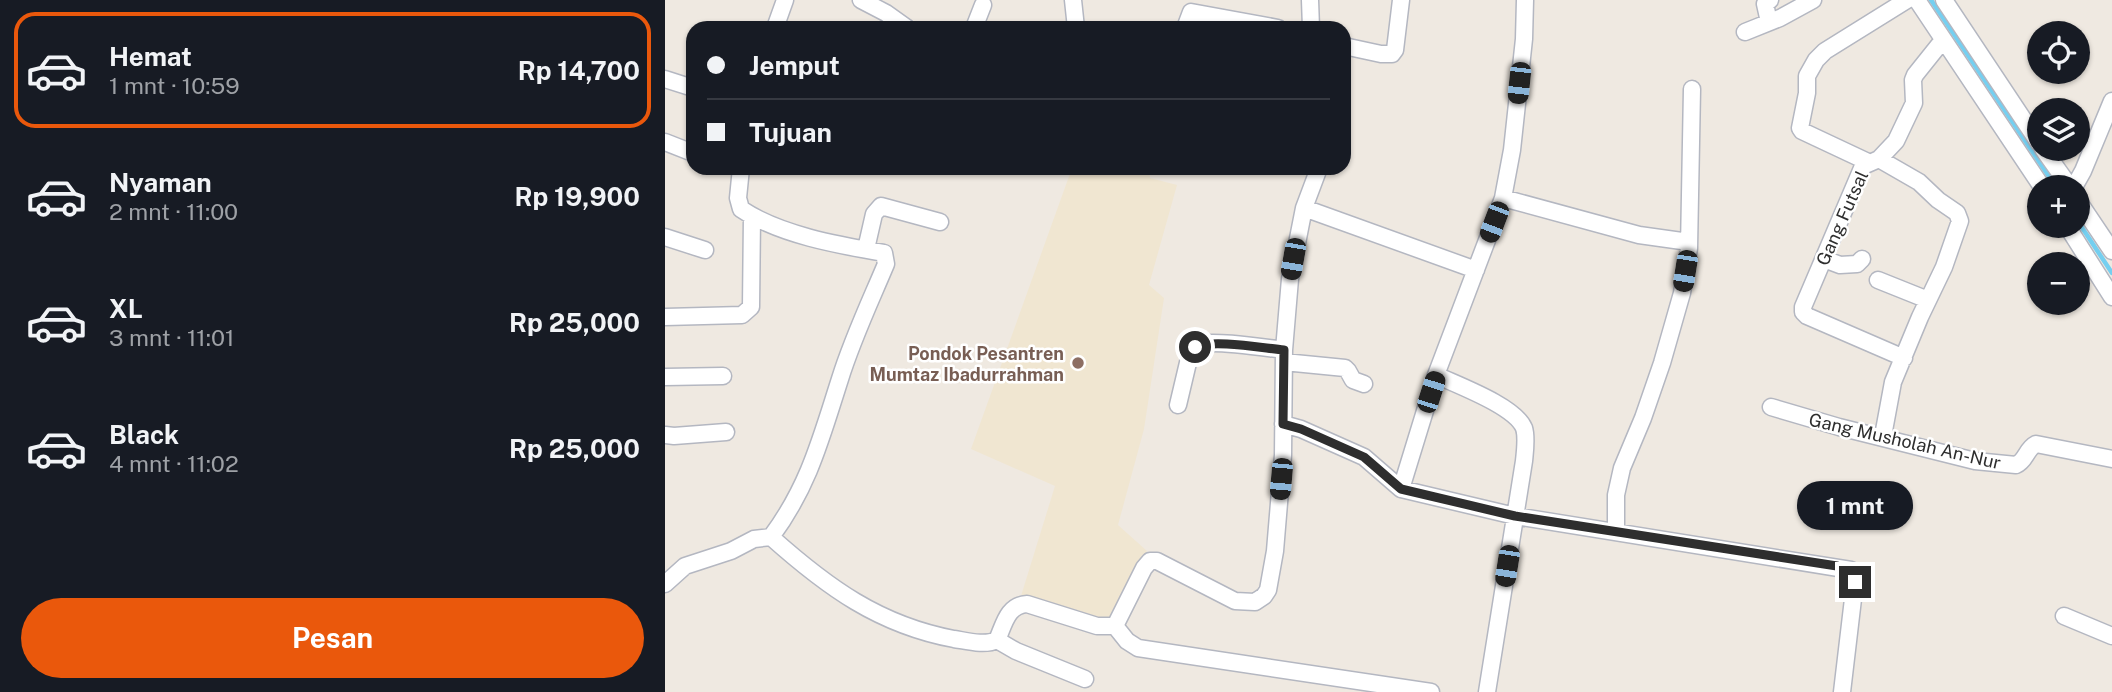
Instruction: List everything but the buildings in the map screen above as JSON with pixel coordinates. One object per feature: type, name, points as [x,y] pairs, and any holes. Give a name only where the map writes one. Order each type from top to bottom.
[{"type":"street","points":[[778,21],[785,0]]},
{"type":"street","points":[[861,0],[889,6],[899,21]]},
{"type":"street","points":[[1073,0],[1075,21]]},
{"type":"street","points":[[1310,0],[1311,21]]},
{"type":"street","points":[[1351,48],[1392,54],[1395,50],[1401,0]]},
{"type":"street","points":[[1401,489],[1436,375],[1503,198],[1523,51],[1525,0]]},
{"type":"street","points":[[1769,22],[1765,4],[1770,0]]},
{"type":"street","points":[[1745,32],[1813,0]]},
{"type":"street","points":[[1883,436],[1893,382],[1944,267],[1960,221],[1957,213],[1919,182],[1800,128],[1807,93],[1807,76],[1816,61],[1825,51],[1907,0]]},
{"type":"street","points":[[1916,0],[2034,175]]},
{"type":"street","points":[[1944,0],[2027,125]]},
{"type":"street","points":[[977,21],[983,5]]},
{"type":"street","points":[[1188,21],[1191,12],[1239,21]]},
{"type":"street","name":"Gang Futsal","points":[[1904,358],[1807,316],[1803,307],[1863,166],[1874,161],[1896,141],[1914,103],[1915,75],[1943,40]]},
{"type":"street","points":[[665,79],[686,86]]},
{"type":"street","points":[[1616,532],[1616,495],[1622,468],[1662,363],[1682,293],[1689,242],[1692,89]]},
{"type":"street","points":[[2080,175],[2112,101]]},
{"type":"street","points":[[665,142],[686,150]]},
{"type":"street","points":[[2052,161],[2063,175]]},
{"type":"street","points":[[665,584],[685,566],[731,551],[754,539],[771,537],[788,514],[815,459],[852,345],[887,264],[884,253],[806,237],[752,216],[741,209],[739,175]]},
{"type":"street","points":[[1115,626],[1150,561],[1157,561],[1235,601],[1255,602],[1264,596],[1270,582],[1275,551],[1283,455],[1284,356],[1290,279],[1304,208],[1316,175]]},
{"type":"street","points":[[1503,198],[1639,235],[1689,242]]},
{"type":"street","points":[[866,249],[878,207],[885,206],[940,222]]},
{"type":"street","points":[[1304,208],[1476,270]]},
{"type":"street","points":[[665,317],[742,315],[749,311],[752,216]]},
{"type":"street","points":[[2090,218],[2112,251]]},
{"type":"street","points":[[665,237],[705,250]]},
{"type":"street","points":[[2075,238],[2112,297]]},
{"type":"street","points":[[1824,259],[1840,265],[1857,264],[1862,258]]},
{"type":"street","points":[[1878,280],[1928,300]]},
{"type":"street","points":[[1178,405],[1191,350],[1202,344],[1216,344],[1345,368],[1349,370],[1353,380],[1364,384]]},
{"type":"street","points":[[1436,375],[1501,406],[1524,427],[1524,461],[1487,692]]},
{"type":"street","points":[[665,377],[723,376]]},
{"type":"street","name":"Gang Musholah An-Nur","points":[[1771,407],[1975,461],[2010,466],[2021,463],[2029,449],[2036,444],[2112,459]]},
{"type":"street","points":[[1283,424],[1301,429],[1364,457],[1401,489],[1515,516],[1851,570],[1855,582],[1842,692]]},
{"type":"street","points":[[665,435],[726,432]]},
{"type":"street","points":[[771,537],[841,594],[883,617],[930,635],[974,642],[994,642],[1011,609],[1027,604],[1097,626],[1115,626]]},
{"type":"street","points":[[2064,616],[2112,636]]},
{"type":"street","points":[[1115,626],[1127,641],[1137,648],[1431,692]]},
{"type":"street","points":[[997,640],[1016,651],[1085,678]]},
{"type":"shaded area","name":"Pondok Pesantren Mumtaz Ibadurrahman","points":[[1069,175],[1150,175],[1150,178],[1177,185],[1149,285],[1164,298],[1144,429],[1118,525],[1147,551],[1119,610],[1108,623],[1021,596],[1055,486],[971,449]]},
{"type":"waterway","points":[[1931,0],[2048,175]]},
{"type":"waterway","points":[[2089,238],[2112,273]]},
{"type":"place","name":"Pondok Pesantren Mumtaz Ibadurrahman","points":[[1078,363]]},
{"type":"route","points":[[1195,347],[1216,344],[1284,350],[1283,424],[1301,429],[1364,457],[1401,489],[1515,516],[1837,566],[1851,570],[1855,582]]}]
